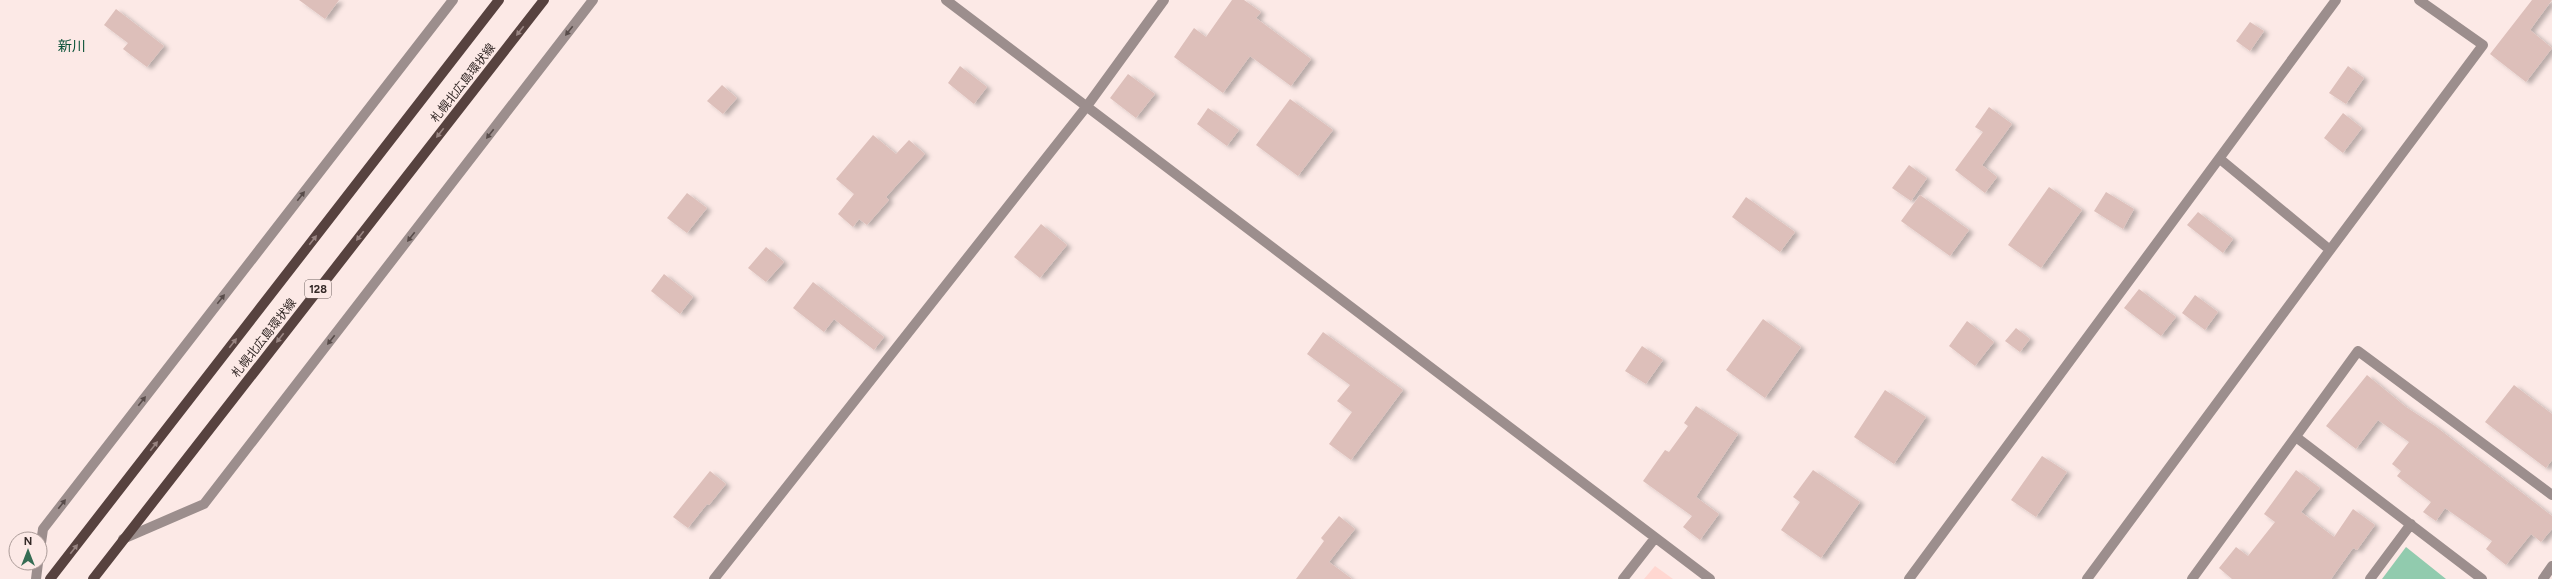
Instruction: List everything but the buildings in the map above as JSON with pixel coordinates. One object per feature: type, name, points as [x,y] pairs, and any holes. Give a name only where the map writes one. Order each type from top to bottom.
[{"type":"main road","name":"札幌北広島環状線","points":[[50,579],[498,0]]},
{"type":"main road","name":"札幌北広島環状線","points":[[92,579],[544,0]]},
{"type":"street","points":[[43,531],[453,0]]},
{"type":"street","points":[[123,539],[204,504],[593,0]]},
{"type":"street","points":[[946,0],[1710,579]]},
{"type":"street","points":[[714,579],[1087,106],[1164,0]]},
{"type":"street","points":[[1909,579],[2336,0]]},
{"type":"street","points":[[2087,579],[2482,45],[2419,0]]},
{"type":"street","points":[[2220,158],[2330,250]]},
{"type":"street","points":[[2192,579],[2358,351],[2552,495]]},
{"type":"street","points":[[2296,437],[2482,579]]},
{"type":"street","points":[[2370,579],[2411,524]]},
{"type":"street","points":[[1623,579],[1655,538]]},
{"type":"street","points":[[2543,579],[2552,566]]},
{"type":"shaded area","points":[[1655,566],[1673,579],[1644,579]]},
{"type":"green space","points":[[2406,547],[2446,579],[2382,579]]},
{"type":"district","name":"新川","points":[[72,46]]}]
